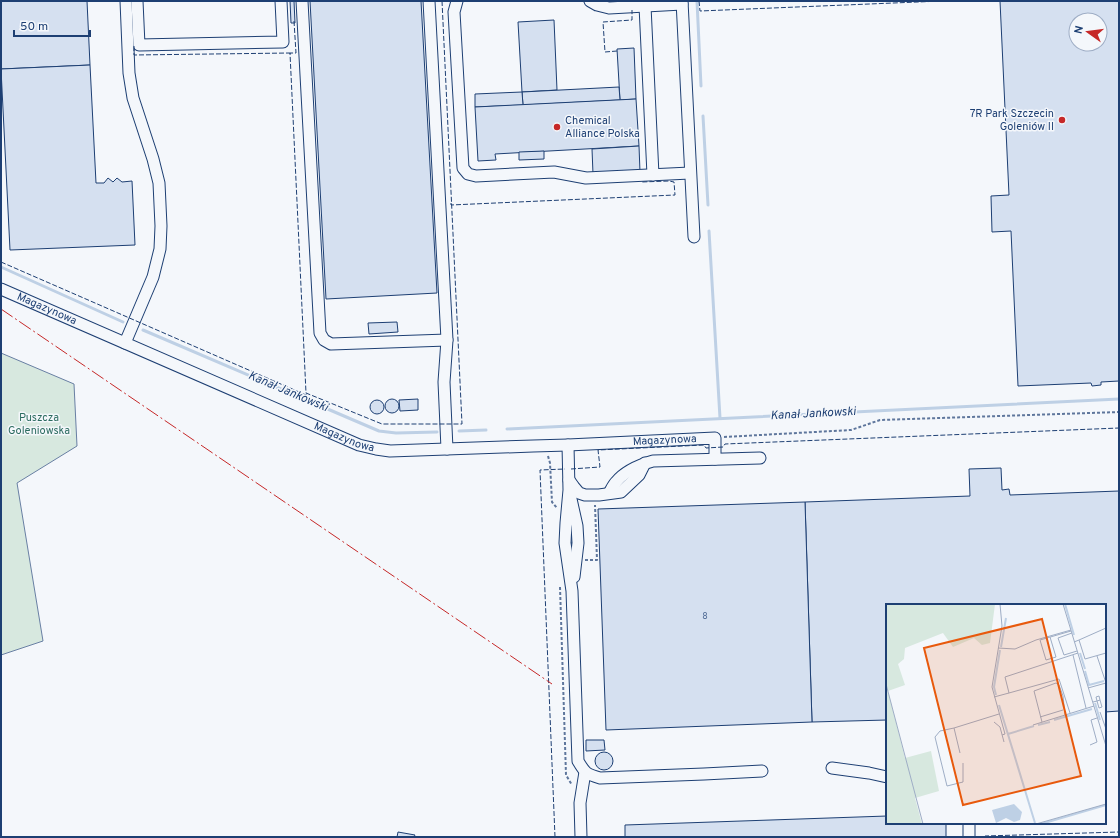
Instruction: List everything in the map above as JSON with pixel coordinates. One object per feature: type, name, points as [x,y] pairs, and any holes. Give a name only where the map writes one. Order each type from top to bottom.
[{"type":"street","points":[[125,343],[154,276],[160,249],[161,226],[158,177],[154,159],[133,98],[129,74],[126,1]]},
{"type":"street","points":[[138,1],[139,46],[283,42],[281,1]]},
{"type":"street","points":[[302,1],[320,333],[324,340],[331,344],[447,340]]},
{"type":"street","points":[[429,1],[447,340],[444,382],[447,449]]},
{"type":"street","points":[[457,1],[454,12],[463,168],[468,174],[476,176],[554,172],[586,178],[690,173]]},
{"type":"street","points":[[590,1],[608,8],[682,3],[694,238]]},
{"type":"street","points":[[645,6],[653,175]]},
{"type":"street","name":"Magazynowa","points":[[1,289],[359,445],[376,449],[390,451],[715,438]]},
{"type":"street","points":[[715,438],[715,459]]},
{"type":"street","points":[[568,445],[569,485],[577,526],[578,543],[572,592],[578,761],[583,771],[600,778],[762,770]]},
{"type":"street","points":[[569,485],[585,495],[621,492],[639,475],[645,463],[653,461],[760,458]]},
{"type":"street","points":[[832,768],[886,776]]},
{"type":"street","points":[[581,837],[580,803],[585,772]]},
{"type":"street","points":[[969,824],[969,837]]},
{"type":"path","points":[[715,438],[851,430],[880,420],[1119,412]]},
{"type":"path","points":[[546,454],[550,463],[552,502],[559,510]]},
{"type":"path","points":[[582,560],[597,560],[595,505]]},
{"type":"path","points":[[561,582],[566,775],[572,785],[572,795],[581,795]]},
{"type":"green space","name":"Puszcza Goleniowska","points":[[1,353],[74,384],[77,446],[17,483],[43,641],[1,655]]},
{"type":"building","points":[[1,1],[87,1],[90,65],[1,69]]},
{"type":"building","points":[[290,1],[294,1],[295,23],[291,23]]},
{"type":"building","points":[[310,1],[421,1],[437,293],[326,299]]},
{"type":"building","name":"7R Park Szczecin Goleniów II","points":[[1000,1],[1119,1],[1119,381],[1101,382],[1101,385],[1092,386],[1091,383],[1018,386],[1011,231],[992,232],[991,196],[1009,195]]},
{"type":"building","points":[[554,20],[557,90],[522,92],[518,22]]},
{"type":"building","points":[[634,48],[636,99],[620,100],[617,49]]},
{"type":"building","points":[[90,65],[96,183],[104,183],[108,178],[113,182],[117,178],[122,182],[132,181],[135,245],[10,250],[1,69]]},
{"type":"building","points":[[619,87],[620,100],[523,105],[522,92]]},
{"type":"building","points":[[522,92],[523,105],[475,107],[475,94]]},
{"type":"building","name":"Chemical Alliance Polska","points":[[636,99],[639,146],[495,154],[496,160],[478,161],[475,107]]},
{"type":"building","points":[[639,146],[640,172],[593,174],[592,149]]},
{"type":"building","points":[[544,151],[544,159],[519,160],[519,152]]},
{"type":"building","points":[[397,322],[398,332],[369,334],[368,323]]},
{"type":"building","points":[[392,399],[397,401],[399,406],[397,411],[392,413],[387,411],[385,406],[387,401]]},
{"type":"building","points":[[418,399],[418,410],[400,411],[399,400]]},
{"type":"building","points":[[377,400],[382,402],[384,407],[382,412],[377,414],[372,412],[370,407],[372,402]]},
{"type":"building","points":[[1001,468],[1002,490],[1009,489],[1010,495],[1119,491],[1119,711],[1106,712],[1106,604],[886,604],[886,720],[812,722],[805,502],[970,496],[969,469]]},
{"type":"building","points":[[805,502],[812,722],[606,730],[598,509]]},
{"type":"building","points":[[574,528],[574,543],[570,543],[569,529]]},
{"type":"building","points":[[586,740],[604,740],[605,750],[586,751]]},
{"type":"building","points":[[604,752],[610,755],[613,761],[610,767],[604,770],[598,767],[595,761],[598,755]]},
{"type":"building","points":[[886,816],[886,824],[946,824],[946,837],[625,837],[625,825]]},
{"type":"building","points":[[398,832],[415,835],[414,837],[397,837]]},
{"type":"waterway","points":[[697,1],[701,86]]},
{"type":"waterway","points":[[703,116],[708,205]]},
{"type":"waterway","points":[[709,231],[720,418]]},
{"type":"waterway","name":"Kanał Jankowski","points":[[1,267],[123,322]]},
{"type":"waterway","name":"Kanał Jankowski","points":[[143,330],[379,431],[396,433],[437,432]]},
{"type":"waterway","name":"Kanał Jankowski","points":[[507,429],[1119,399]]},
{"type":"waterway","name":"Kanał Jankowski","points":[[459,431],[486,430]]},
{"type":"fence","points":[[294,21],[296,53],[290,53],[306,393],[382,424],[462,424],[442,1]]},
{"type":"fence","points":[[699,1],[700,11],[942,1]]},
{"type":"fence","points":[[617,51],[605,52],[603,22],[632,20],[632,10]]},
{"type":"fence","points":[[134,46],[134,55],[290,54]]},
{"type":"fence","points":[[451,203],[451,205],[675,195],[674,182],[641,182]]},
{"type":"fence","points":[[1,262],[306,395],[306,393]]},
{"type":"fence","points":[[571,469],[600,467],[598,450],[704,445],[706,448],[723,447],[725,444],[1119,428]]},
{"type":"fence","points":[[555,837],[540,470],[565,469]]},
{"type":"fence","points":[[985,837],[1119,832]]},
{"type":"power","points":[[1,309],[552,684]]},
{"type":"place","name":"7R Park Szczecin Goleniów II","points":[[1062,120]]},
{"type":"place","name":"Chemical Alliance Polska","points":[[557,127]]}]
